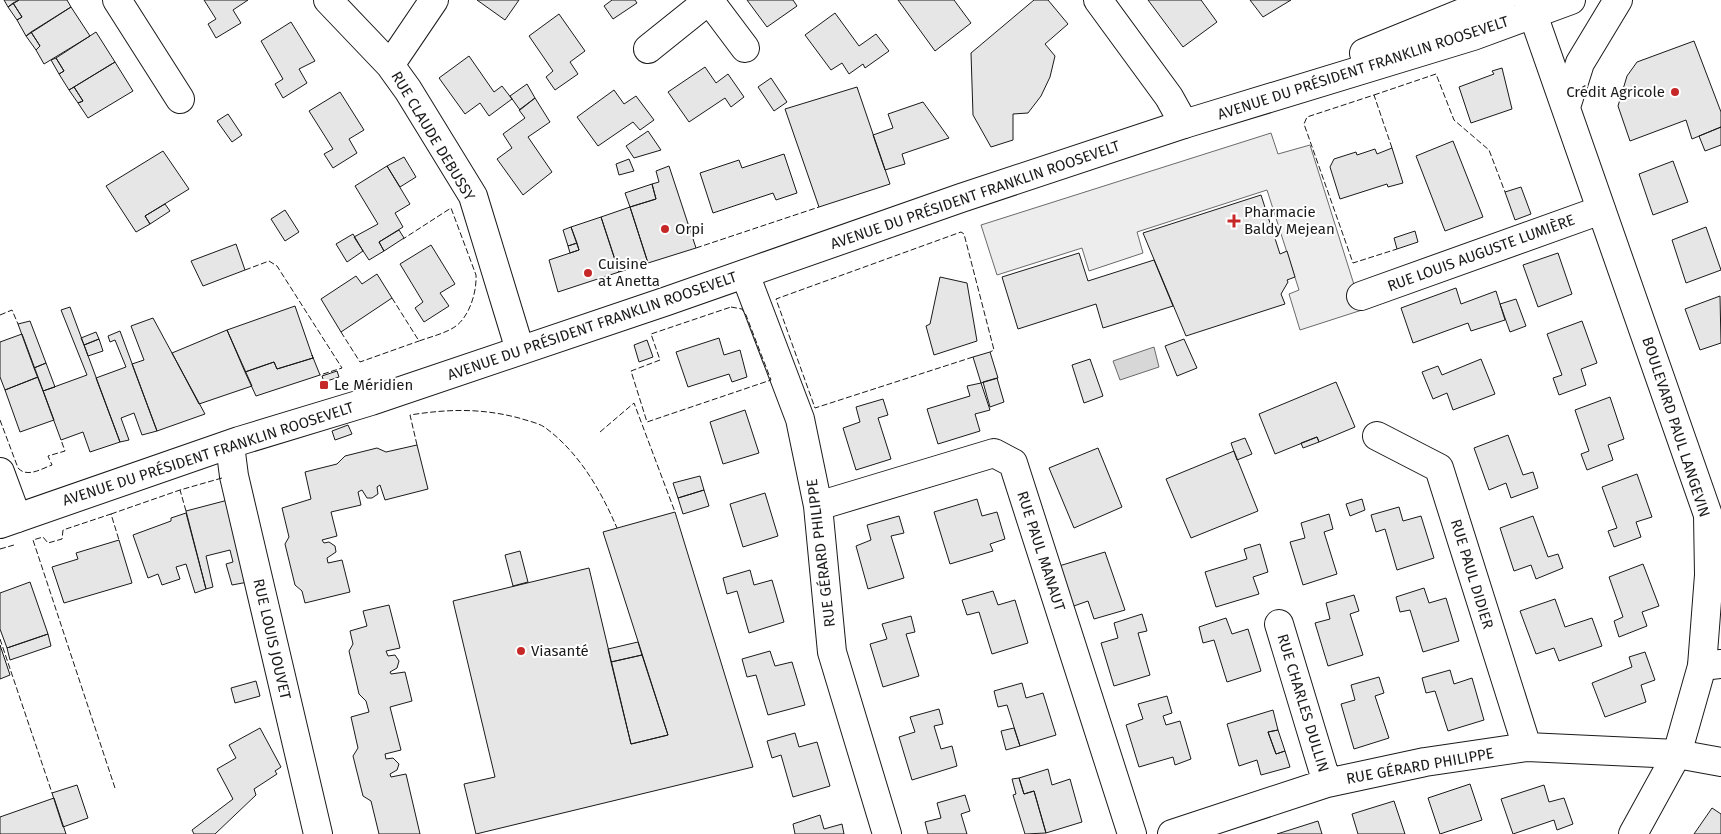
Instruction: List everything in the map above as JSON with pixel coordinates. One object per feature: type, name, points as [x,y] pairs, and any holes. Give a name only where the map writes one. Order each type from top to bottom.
[{"type":"street","points":[[117,0],[180,98]]},
{"type":"street","name":"RUE CLAUDE DEBUSSY","points":[[328,0],[390,65],[408,90],[473,196],[520,350]]},
{"type":"street","points":[[390,65],[434,0]]},
{"type":"street","points":[[648,49],[709,0],[745,48]]},
{"type":"street","points":[[1098,0],[1169,97],[1184,124]]},
{"type":"street","name":"AVENUE DU PRÉSIDENT FRANKLIN ROOSEVELT","points":[[1184,124],[1467,11],[1502,0]]},
{"type":"street","name":"AVENUE DU PRÉSIDENT FRANKLIN ROOSEVELT","points":[[9,521],[230,444],[372,401],[961,198],[1184,124],[1473,36],[1530,7],[1571,0]]},
{"type":"street","points":[[1566,108],[1580,63],[1618,0]]},
{"type":"street","name":"BOULEVARD PAUL LANGEVIN","points":[[1530,7],[1708,515],[1712,665],[1677,754],[1633,834]]},
{"type":"street","name":"RUE LOUIS AUGUSTE LUMIÈRE","points":[[1361,296],[1601,210]]},
{"type":"street","name":"RUE GÉRARD PHILIPPE","points":[[745,274],[800,419],[818,506],[832,652],[888,834]]},
{"type":"street","name":"RUE PAUL DIDIER","points":[[1377,436],[1439,468],[1527,748]]},
{"type":"street","name":"RUE LOUIS JOUVET","points":[[230,444],[234,476],[318,834]]},
{"type":"street","name":"RUE PAUL MANAUT","points":[[818,506],[994,453],[1012,464],[1132,834]]},
{"type":"street","points":[[0,472],[9,521]]},
{"type":"street","name":"RUE CHARLES DULLIN","points":[[1280,624],[1327,783]]},
{"type":"street","name":"RUE GÉRARD PHILIPPE","points":[[1172,834],[1327,783],[1426,762],[1527,748],[1677,754],[1721,762]]},
{"type":"shaded area","points":[[1271,133],[1278,154],[1310,145],[1362,310],[1300,330],[1289,294],[1299,290],[1267,190],[1137,232],[1143,253],[1089,271],[1082,248],[997,275],[981,225]]},
{"type":"shaded area","points":[[1154,347],[1159,367],[1120,380],[1113,361]]},
{"type":"building","points":[[4,0],[19,0],[8,7]]},
{"type":"building","points":[[19,0],[67,0],[71,7],[26,36],[17,20],[22,17],[13,3]]},
{"type":"building","points":[[204,0],[248,0],[233,10],[241,23],[216,38],[208,24],[216,19]]},
{"type":"building","points":[[477,0],[519,0],[505,20]]},
{"type":"building","points":[[612,0],[635,0],[637,3],[613,19],[604,6]]},
{"type":"building","points":[[747,0],[793,0],[797,6],[767,27]]},
{"type":"building","points":[[898,0],[954,0],[971,23],[935,51]]},
{"type":"building","points":[[1034,0],[1048,0],[1068,24],[1045,44],[1055,56],[1050,77],[1041,96],[1028,113],[1013,114],[1013,140],[991,147],[973,115],[971,53]]},
{"type":"building","points":[[1148,0],[1201,0],[1217,22],[1183,47]]},
{"type":"building","points":[[1250,0],[1291,0],[1263,17]]},
{"type":"building","points":[[13,3],[22,17],[17,20],[8,7]]},
{"type":"building","points":[[71,7],[90,36],[44,64],[36,50],[40,46],[31,32]]},
{"type":"building","points":[[835,13],[859,46],[876,34],[889,51],[865,68],[863,64],[849,74],[842,63],[831,70],[805,35]]},
{"type":"building","points":[[559,14],[585,51],[570,62],[578,74],[555,90],[546,77],[553,71],[529,36]]},
{"type":"building","points":[[291,22],[315,61],[299,69],[307,83],[283,98],[275,84],[283,79],[261,41]]},
{"type":"building","points":[[31,32],[40,46],[36,50],[26,36]]},
{"type":"building","points":[[96,32],[115,62],[69,90],[59,74],[64,71],[56,58]]},
{"type":"building","points":[[1694,41],[1721,112],[1721,127],[1692,139],[1686,120],[1630,141],[1618,106],[1627,76],[1637,62]]},
{"type":"building","points":[[469,56],[494,92],[502,86],[512,99],[489,116],[480,103],[465,114],[439,78]]},
{"type":"building","points":[[56,58],[64,71],[59,74],[51,60]]},
{"type":"building","points":[[115,62],[133,91],[88,118],[78,103],[83,101],[74,87]]},
{"type":"building","points":[[705,67],[716,83],[728,74],[744,97],[731,107],[725,98],[689,122],[668,92]]},
{"type":"building","points":[[1502,68],[1512,109],[1471,123],[1459,87],[1494,74],[1492,71]]},
{"type":"building","points":[[771,78],[787,102],[774,111],[758,87]]},
{"type":"building","points":[[527,84],[535,98],[520,110],[510,96]]},
{"type":"building","points":[[74,87],[83,101],[78,103],[69,90]]},
{"type":"building","points":[[857,87],[890,184],[819,207],[785,109]]},
{"type":"building","points":[[614,90],[624,104],[636,96],[654,120],[640,130],[633,122],[598,146],[577,117]]},
{"type":"building","points":[[340,92],[364,130],[349,139],[357,153],[333,168],[324,154],[333,149],[309,111]]},
{"type":"building","points":[[535,98],[550,122],[528,137],[552,172],[523,195],[497,159],[512,148],[503,134],[525,118],[519,110]]},
{"type":"building","points":[[923,102],[949,138],[902,154],[905,164],[885,170],[873,135],[893,128],[888,114]]},
{"type":"building","points":[[228,114],[242,135],[232,142],[217,121]]},
{"type":"building","points":[[1721,127],[1721,145],[1705,151],[1699,136]]},
{"type":"building","points":[[648,131],[661,150],[634,158],[626,146]]},
{"type":"building","points":[[1453,141],[1483,217],[1445,231],[1416,156]]},
{"type":"building","points":[[1392,148],[1403,183],[1388,187],[1387,184],[1340,199],[1330,167],[1334,159],[1356,152],[1357,155],[1375,149],[1377,154]]},
{"type":"building","points":[[163,151],[189,189],[145,216],[150,224],[136,232],[106,186]]},
{"type":"building","points":[[784,154],[797,193],[776,200],[773,193],[713,213],[700,173],[739,160],[742,168]]},
{"type":"building","points":[[404,157],[416,177],[400,187],[387,166]]},
{"type":"building","points":[[629,159],[634,171],[619,175],[616,164]]},
{"type":"building","points":[[1673,161],[1688,202],[1653,215],[1639,174]]},
{"type":"building","points":[[387,166],[410,204],[395,213],[403,227],[379,242],[384,251],[369,260],[354,237],[378,224],[355,186]]},
{"type":"building","points":[[669,166],[696,248],[648,263],[630,207],[656,199],[652,184],[659,182],[656,171]]},
{"type":"building","points":[[652,184],[656,199],[630,207],[625,193]]},
{"type":"building","points":[[1521,187],[1531,214],[1515,220],[1505,192]]},
{"type":"building","points":[[1261,195],[1280,254],[1287,251],[1295,277],[1287,280],[1288,282],[1281,294],[1285,304],[1186,336],[1143,233]]},
{"type":"building","points":[[165,204],[170,211],[150,224],[145,216]]},
{"type":"building","points":[[630,207],[648,263],[619,272],[601,217]]},
{"type":"building","points":[[285,210],[299,232],[285,241],[271,219]]},
{"type":"building","points":[[601,217],[619,272],[558,292],[549,260],[579,250],[571,227]]},
{"type":"building","points":[[571,227],[577,243],[568,246],[563,230]]},
{"type":"building","points":[[1706,227],[1721,270],[1686,283],[1672,240]]},
{"type":"building","points":[[399,230],[404,238],[384,251],[379,242]]},
{"type":"building","points":[[1415,231],[1418,242],[1397,249],[1394,238]]},
{"type":"building","points":[[353,234],[363,251],[347,262],[336,244]]},
{"type":"building","points":[[577,243],[579,250],[570,253],[568,246]]},
{"type":"building","points":[[236,244],[245,270],[203,286],[191,261]]},
{"type":"building","points":[[431,245],[455,284],[440,293],[449,306],[424,322],[415,308],[423,302],[400,264]]},
{"type":"building","points":[[1079,253],[1088,281],[1154,260],[1173,306],[1103,328],[1096,304],[1018,329],[1002,277]]},
{"type":"building","points":[[1558,253],[1572,294],[1538,307],[1523,265]]},
{"type":"building","points":[[377,274],[392,298],[341,332],[321,299],[356,276],[362,284]]},
{"type":"building","points":[[940,277],[967,283],[977,341],[934,355],[926,326],[930,324]]},
{"type":"building","points":[[1456,288],[1461,304],[1496,291],[1505,320],[1471,331],[1468,323],[1413,343],[1401,308]]},
{"type":"building","points":[[1720,296],[1721,343],[1700,350],[1685,309]]},
{"type":"building","points":[[1516,299],[1526,326],[1510,332],[1500,304]]},
{"type":"building","points":[[295,306],[313,358],[277,369],[274,362],[245,372],[227,330]]},
{"type":"building","points":[[70,307],[120,442],[90,452],[83,432],[61,440],[43,391],[87,375],[61,310]]},
{"type":"building","points":[[153,318],[205,414],[157,431],[132,364],[144,360],[131,326]]},
{"type":"building","points":[[30,321],[46,363],[34,368],[18,324]]},
{"type":"building","points":[[1582,321],[1597,363],[1581,369],[1586,385],[1559,395],[1553,378],[1562,375],[1547,334]]},
{"type":"building","points":[[227,330],[252,386],[199,404],[172,353]]},
{"type":"building","points":[[120,331],[157,431],[142,435],[134,413],[121,418],[129,440],[120,442],[96,378],[126,367],[115,340],[110,342],[108,336]]},
{"type":"building","points":[[96,332],[99,339],[84,345],[81,338]]},
{"type":"building","points":[[22,334],[38,377],[5,390],[0,377],[0,342]]},
{"type":"building","points":[[719,338],[724,355],[740,350],[747,377],[732,382],[729,374],[688,387],[676,352]]},
{"type":"building","points":[[99,339],[103,351],[88,356],[84,345]]},
{"type":"building","points":[[1184,339],[1197,368],[1177,376],[1165,346]]},
{"type":"building","points":[[647,340],[653,357],[639,362],[634,345]]},
{"type":"building","points":[[990,352],[998,378],[981,383],[973,357]]},
{"type":"building","points":[[312,355],[320,375],[256,396],[245,372],[274,362],[277,369],[313,358]]},
{"type":"building","points":[[1090,359],[1103,396],[1084,403],[1072,365]]},
{"type":"building","points":[[1481,359],[1495,394],[1453,410],[1447,393],[1433,399],[1422,372],[1438,366],[1442,375]]},
{"type":"building","points":[[46,363],[55,387],[43,391],[34,368]]},
{"type":"building","points":[[337,371],[339,377],[324,382],[322,376]]},
{"type":"building","points":[[38,377],[54,420],[20,432],[5,390]]},
{"type":"building","points":[[997,378],[1004,402],[990,407],[983,382]]},
{"type":"building","points":[[1336,382],[1355,427],[1319,442],[1317,437],[1275,454],[1259,414]]},
{"type":"building","points":[[981,383],[990,410],[975,414],[980,431],[938,444],[927,409],[970,396],[967,386]]},
{"type":"building","points":[[1610,397],[1624,439],[1608,445],[1613,460],[1587,470],[1581,454],[1589,451],[1575,410]]},
{"type":"building","points":[[883,399],[888,415],[878,418],[891,459],[856,470],[843,428],[860,422],[856,407]]},
{"type":"building","points":[[745,410],[759,453],[723,464],[710,422]]},
{"type":"building","points":[[348,425],[352,434],[335,440],[332,431]]},
{"type":"building","points":[[1508,435],[1523,475],[1533,472],[1538,488],[1511,498],[1506,483],[1489,490],[1474,448]]},
{"type":"building","points":[[1317,437],[1319,442],[1303,448],[1301,443]]},
{"type":"building","points":[[1245,438],[1252,454],[1237,460],[1231,443]]},
{"type":"building","points":[[417,445],[428,489],[385,500],[380,485],[377,487],[378,494],[372,498],[367,498],[362,490],[358,492],[361,505],[331,512],[337,536],[322,540],[324,543],[329,542],[335,546],[336,552],[327,558],[328,563],[342,560],[350,592],[305,603],[302,591],[295,585],[285,544],[289,537],[282,508],[311,499],[305,472],[337,464],[345,456],[377,448],[386,452]]},
{"type":"building","points":[[1098,448],[1122,507],[1074,528],[1049,468]]},
{"type":"building","points":[[1234,451],[1258,511],[1191,538],[1166,479]]},
{"type":"building","points":[[1637,474],[1652,517],[1636,522],[1641,537],[1614,547],[1608,531],[1617,528],[1602,487]]},
{"type":"building","points":[[700,476],[704,490],[678,498],[673,483]]},
{"type":"building","points":[[704,490],[709,506],[683,514],[678,498]]},
{"type":"building","points":[[765,493],[778,536],[743,547],[730,504]]},
{"type":"building","points":[[977,499],[982,516],[997,512],[1005,539],[990,544],[993,551],[950,564],[934,512]]},
{"type":"building","points":[[1362,499],[1365,510],[1350,516],[1346,504]]},
{"type":"building","points":[[228,500],[248,582],[232,585],[226,564],[233,562],[230,550],[206,556],[213,587],[206,589],[186,511]]},
{"type":"building","points":[[1399,507],[1403,521],[1421,516],[1434,558],[1397,570],[1385,529],[1376,532],[1371,515]]},
{"type":"building","points":[[675,512],[753,767],[476,834],[464,784],[495,777],[453,601],[589,568],[631,744],[668,735],[603,532]]},
{"type":"building","points":[[186,513],[206,589],[195,593],[186,564],[176,567],[180,579],[162,585],[158,574],[148,578],[133,535],[171,521],[171,518]]},
{"type":"building","points":[[1329,514],[1333,529],[1324,532],[1337,574],[1303,585],[1290,542],[1305,538],[1301,523]]},
{"type":"building","points":[[899,516],[904,533],[891,536],[904,578],[868,589],[856,546],[871,540],[867,525]]},
{"type":"building","points":[[1533,516],[1548,557],[1558,554],[1563,568],[1536,579],[1531,565],[1514,571],[1500,528]]},
{"type":"building","points":[[119,540],[132,583],[64,603],[52,567],[78,559],[76,553]]},
{"type":"building","points":[[1260,544],[1268,572],[1253,577],[1259,594],[1216,607],[1205,572],[1247,559],[1244,549]]},
{"type":"building","points":[[520,551],[528,582],[513,586],[505,555]]},
{"type":"building","points":[[1105,552],[1125,610],[1094,619],[1088,601],[1071,607],[1059,566]]},
{"type":"building","points":[[1643,564],[1659,606],[1642,612],[1647,626],[1619,637],[1614,621],[1623,617],[1609,577]]},
{"type":"building","points":[[750,570],[754,585],[772,580],[784,622],[749,633],[737,591],[727,594],[723,578]]},
{"type":"building","points":[[30,582],[48,634],[7,648],[0,629],[0,593]]},
{"type":"building","points":[[1424,588],[1429,603],[1446,598],[1459,641],[1423,652],[1410,610],[1400,612],[1396,597]]},
{"type":"building","points":[[993,591],[998,605],[1015,600],[1028,643],[992,654],[979,612],[967,615],[962,600]]},
{"type":"building","points":[[1354,595],[1359,611],[1350,614],[1363,655],[1328,666],[1315,623],[1330,619],[1326,603]]},
{"type":"building","points":[[1555,599],[1565,627],[1592,618],[1602,646],[1559,661],[1554,648],[1536,654],[1520,611]]},
{"type":"building","points":[[389,605],[400,648],[386,651],[388,656],[395,655],[399,661],[397,668],[390,672],[391,674],[405,672],[412,701],[390,707],[401,750],[385,754],[386,759],[393,758],[399,764],[397,770],[390,774],[391,777],[406,774],[420,834],[379,834],[371,801],[363,796],[353,756],[358,748],[351,717],[369,712],[366,701],[359,694],[349,651],[353,644],[350,631],[367,626],[363,611]]},
{"type":"building","points":[[1142,614],[1147,631],[1138,633],[1150,675],[1114,686],[1101,643],[1118,638],[1114,623]]},
{"type":"building","points":[[911,616],[915,632],[906,634],[919,676],[883,687],[870,644],[887,639],[882,624]]},
{"type":"building","points":[[1226,618],[1232,634],[1248,629],[1261,671],[1227,682],[1214,640],[1203,643],[1199,627]]},
{"type":"building","points":[[48,634],[51,646],[10,660],[7,648]]},
{"type":"building","points":[[638,642],[642,655],[611,662],[608,649]]},
{"type":"building","points":[[0,645],[10,675],[0,679]]},
{"type":"building","points":[[770,651],[775,666],[792,662],[805,705],[768,715],[756,675],[747,677],[742,659]]},
{"type":"building","points":[[1645,652],[1655,680],[1641,685],[1646,702],[1605,717],[1592,683],[1632,667],[1629,657]]},
{"type":"building","points":[[642,655],[668,735],[631,744],[611,662]]},
{"type":"building","points":[[1450,670],[1454,684],[1472,678],[1484,720],[1448,731],[1435,691],[1426,693],[1422,678]]},
{"type":"building","points":[[1379,677],[1384,693],[1375,696],[1389,738],[1354,749],[1341,704],[1355,700],[1351,685]]},
{"type":"building","points":[[256,681],[260,696],[235,703],[231,688]]},
{"type":"building","points":[[1022,683],[1026,698],[1043,693],[1056,735],[1020,746],[1007,705],[998,707],[994,691]]},
{"type":"building","points":[[1167,696],[1172,713],[1163,716],[1166,725],[1180,721],[1191,759],[1175,765],[1173,757],[1139,767],[1126,725],[1143,719],[1138,704]]},
{"type":"building","points":[[939,709],[943,724],[934,726],[941,749],[952,746],[957,766],[912,780],[899,737],[915,732],[910,717]]},
{"type":"building","points":[[1273,710],[1278,730],[1268,732],[1276,754],[1285,751],[1290,767],[1261,775],[1257,760],[1239,766],[1227,724]]},
{"type":"building","points":[[260,728],[281,767],[275,771],[277,774],[254,789],[256,795],[215,834],[194,834],[192,830],[233,799],[217,769],[236,758],[229,745]]},
{"type":"building","points":[[1014,728],[1020,746],[1006,750],[1001,731]]},
{"type":"building","points":[[1278,730],[1285,751],[1276,754],[1268,732]]},
{"type":"building","points":[[795,733],[799,747],[817,742],[830,786],[793,797],[781,755],[772,758],[767,741]]},
{"type":"building","points":[[1048,769],[1052,785],[1070,779],[1082,822],[1046,833],[1034,791],[1024,794],[1019,778]]},
{"type":"building","points":[[1019,778],[1024,794],[1034,791],[1046,833],[1025,834],[1013,795],[1016,794],[1012,779]]},
{"type":"building","points":[[1470,784],[1482,820],[1440,834],[1428,798]]},
{"type":"building","points":[[77,785],[88,818],[63,827],[52,793]]},
{"type":"building","points":[[1544,785],[1549,802],[1564,798],[1573,824],[1557,830],[1554,820],[1513,834],[1501,799]]},
{"type":"building","points":[[965,795],[970,811],[961,814],[967,834],[928,834],[925,822],[941,818],[937,803]]},
{"type":"building","points":[[54,798],[66,834],[0,834],[0,817]]},
{"type":"building","points":[[1394,801],[1405,834],[1358,834],[1352,814]]},
{"type":"building","points":[[1712,808],[1721,814],[1721,834],[1694,834]]},
{"type":"building","points":[[820,815],[824,829],[842,824],[844,834],[795,834],[793,824]]},
{"type":"building","points":[[1318,821],[1322,834],[1277,834]]},
{"type":"fence","points":[[1374,95],[1436,74],[1454,120],[1489,150],[1505,192]]},
{"type":"fence","points":[[1392,148],[1374,95],[1307,117],[1304,124],[1353,263],[1397,249]]},
{"type":"fence","points":[[696,248],[819,207]]},
{"type":"fence","points":[[392,298],[419,341],[445,332],[459,324],[468,312],[475,289],[476,275],[451,208],[403,239]]},
{"type":"fence","points":[[973,357],[815,408],[776,299],[961,232],[964,234],[994,350],[990,352]]},
{"type":"fence","points":[[245,270],[269,261],[277,266],[342,368],[320,375]]},
{"type":"fence","points":[[731,307],[742,309],[746,315],[771,380],[647,422],[631,371],[660,360],[651,334],[731,307]]},
{"type":"fence","points":[[0,315],[12,310],[18,324]]},
{"type":"fence","points":[[341,332],[360,362],[419,341]]},
{"type":"fence","points":[[600,432],[634,403],[675,512]]},
{"type":"fence","points":[[417,445],[410,415],[451,411],[478,411],[519,418],[537,424],[544,427],[570,450],[597,487],[617,528]]},
{"type":"fence","points":[[0,420],[18,468],[22,471],[34,472],[52,465],[48,456],[65,451],[61,440]]},
{"type":"fence","points":[[186,511],[180,490],[222,478]]},
{"type":"fence","points":[[111,514],[180,490]]},
{"type":"fence","points":[[115,788],[33,540],[43,537],[48,543],[62,539],[63,530],[111,514],[119,540]]},
{"type":"fence","points":[[0,549],[14,545]]},
{"type":"fence","points":[[0,639],[52,793]]},
{"type":"place","name":"Crédit Agricole","points":[[1675,92]]},
{"type":"place","name":"Pharmacie Baldy Mejean","points":[[1234,221]]},
{"type":"place","name":"Orpi","points":[[665,229]]},
{"type":"place","name":"Cuisine at Anetta","points":[[588,273]]},
{"type":"place","name":"Le Méridien","points":[[324,385]]},
{"type":"place","name":"Viasanté","points":[[521,651]]}]
